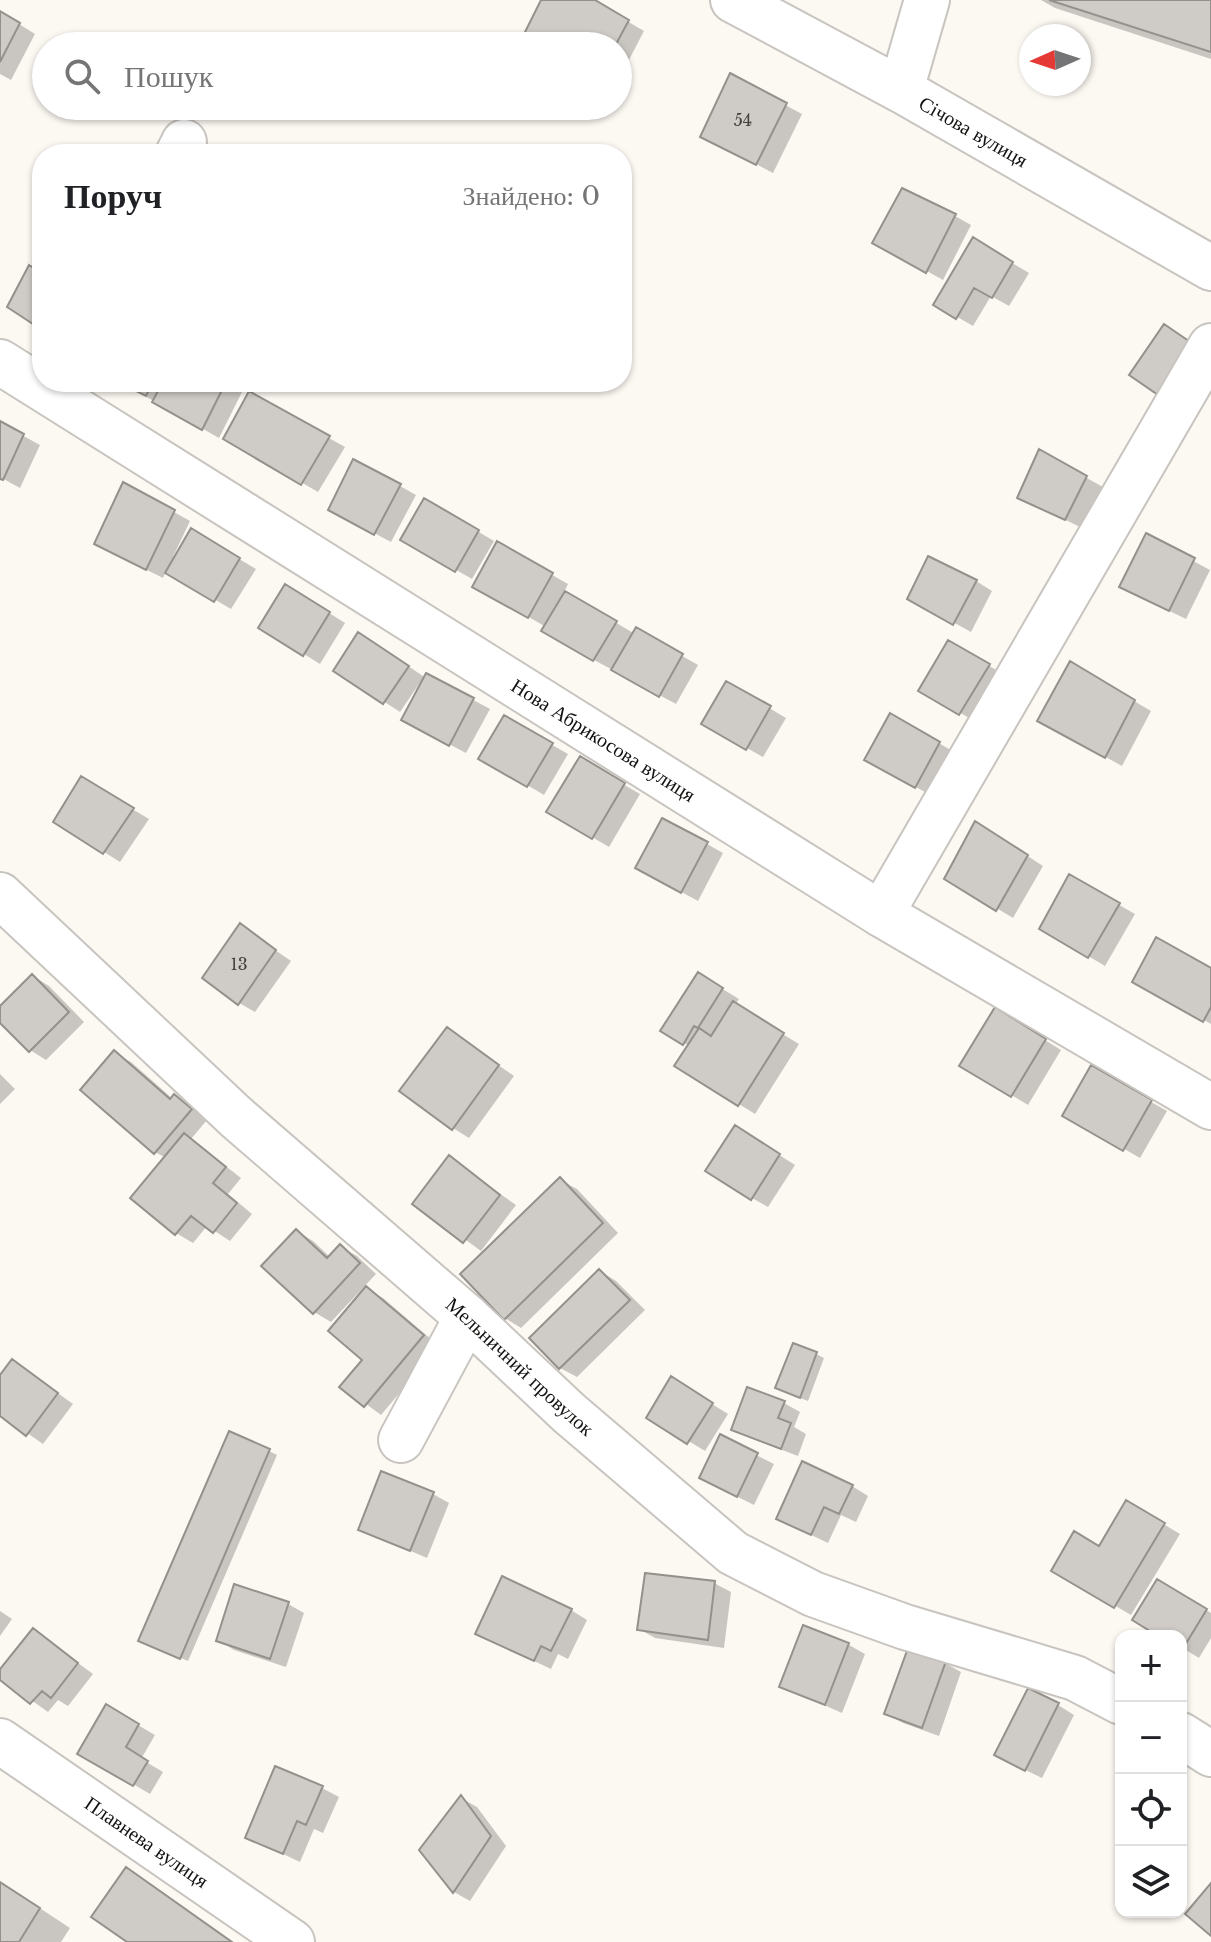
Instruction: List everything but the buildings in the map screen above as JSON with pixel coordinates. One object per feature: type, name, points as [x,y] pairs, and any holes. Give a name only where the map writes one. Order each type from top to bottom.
[{"type":"street","name":"Січова вулиця","points":[[733,0],[901,90],[1211,268]]},
{"type":"street","points":[[901,90],[927,0]]},
{"type":"street","points":[[881,914],[1211,346]]},
{"type":"street","name":"Нова Абрикосова вулиця","points":[[0,362],[32,377]]},
{"type":"street","name":"Нова Абрикосова вулиця","points":[[62,392],[881,914],[1211,1107]]},
{"type":"street","name":"Мельничний провулок","points":[[0,895],[236,1117],[467,1317],[569,1413],[733,1553],[813,1594],[905,1627],[1075,1678],[1115,1699]]},
{"type":"street","points":[[401,1440],[467,1317]]},
{"type":"street","points":[[1187,1739],[1211,1754]]},
{"type":"street","name":"Плавнева вулиця","points":[[0,1741],[292,1942]]}]
